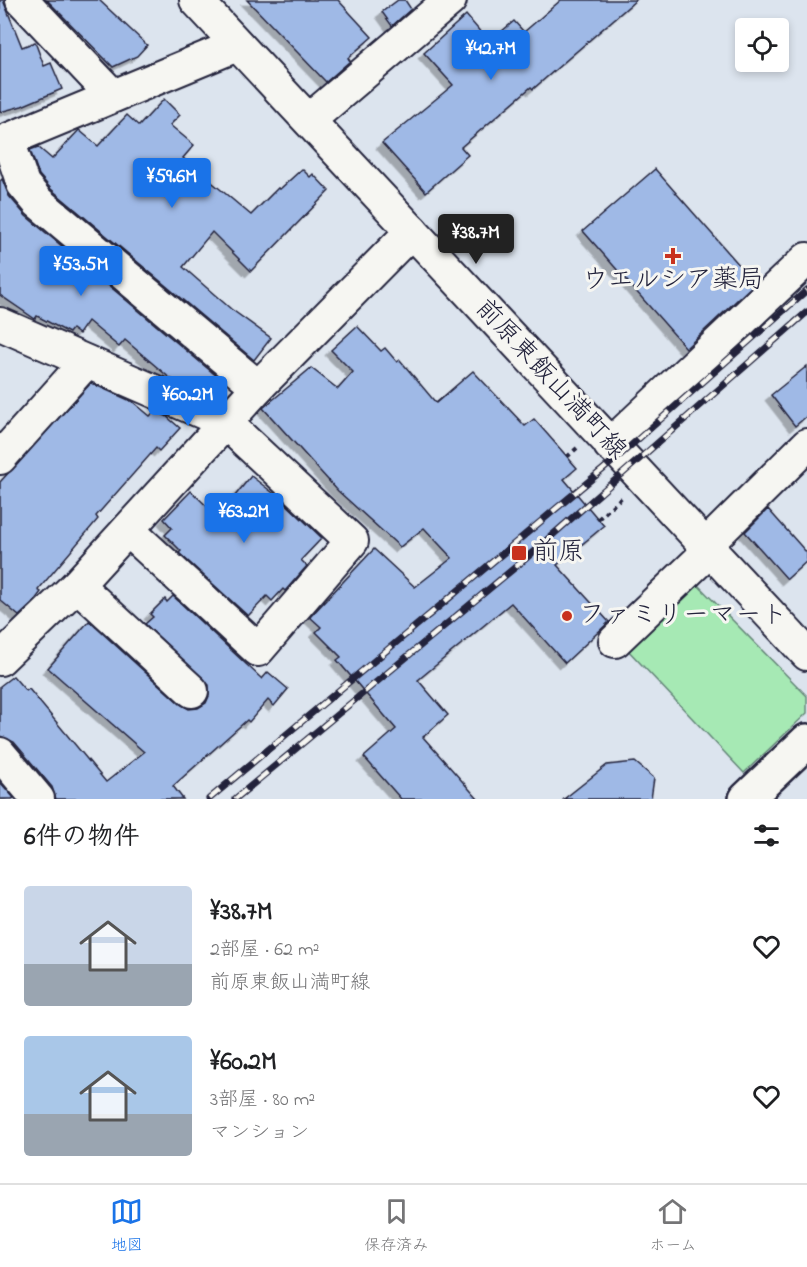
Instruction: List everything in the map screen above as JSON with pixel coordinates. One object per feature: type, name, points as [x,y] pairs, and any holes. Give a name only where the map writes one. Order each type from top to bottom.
[{"type":"highway","points":[[746,799],[807,741]]},
{"type":"street","points":[[22,0],[113,96]]},
{"type":"street","name":"前原東飯山満町線","points":[[196,0],[412,231],[595,446],[707,549],[807,654]]},
{"type":"street","points":[[309,120],[450,0]]},
{"type":"street","points":[[237,45],[4,141],[23,184],[38,202],[258,387]]},
{"type":"street","points":[[0,659],[77,585],[258,387],[412,231]]},
{"type":"street","points":[[595,446],[807,259]]},
{"type":"street","points":[[0,324],[225,422],[352,541],[258,650],[128,530]]},
{"type":"street","points":[[0,458],[86,362]]},
{"type":"street","points":[[615,641],[807,445]]},
{"type":"street","points":[[77,585],[192,691]]},
{"type":"street","points":[[0,754],[38,799]]},
{"type":"path","points":[[567,457],[595,446]]},
{"type":"path","points":[[598,519],[625,495]]},
{"type":"green space","points":[[693,580],[807,696],[807,713],[744,773],[625,647]]},
{"type":"building","points":[[0,0],[3,0],[22,47],[35,42],[44,66],[51,63],[62,89],[22,106],[0,112]]},
{"type":"building","points":[[47,0],[99,0],[147,45],[137,56],[113,67]]},
{"type":"building","points":[[247,0],[338,0],[372,37],[326,82]]},
{"type":"building","points":[[398,0],[405,0],[411,9],[392,26],[382,12]]},
{"type":"building","points":[[561,0],[636,0],[533,89],[531,87],[461,147],[468,155],[426,192],[382,143],[453,85],[424,53],[466,15],[489,42],[514,21],[524,32]]},
{"type":"building","points":[[164,99],[180,115],[170,125],[194,145],[183,158],[251,215],[278,188],[280,189],[302,169],[310,177],[313,174],[329,191],[251,271],[212,232],[183,267],[231,309],[271,338],[254,360],[51,189],[39,175],[30,150],[38,147],[52,159],[79,130],[98,146],[127,115],[139,126]]},
{"type":"building","points":[[655,169],[755,283],[686,348],[583,231]]},
{"type":"building","points":[[2,179],[9,196],[26,216],[219,378],[209,391],[171,379],[125,340],[119,347],[88,321],[79,334],[72,329],[69,333],[37,316],[35,319],[0,295],[0,181]]},
{"type":"building","points":[[357,326],[381,351],[385,348],[397,362],[400,360],[436,403],[473,371],[525,426],[534,419],[577,468],[564,479],[604,526],[557,565],[609,622],[565,663],[511,603],[418,680],[448,715],[423,737],[478,799],[401,799],[364,757],[396,729],[337,660],[341,657],[316,632],[321,627],[310,617],[374,549],[415,587],[452,558],[424,528],[400,547],[338,491],[263,408],[311,368],[338,389],[353,372],[331,350]]},
{"type":"building","points":[[807,366],[807,416],[795,426],[771,395]]},
{"type":"building","points":[[91,383],[133,402],[150,416],[155,411],[166,416],[180,428],[159,451],[156,448],[96,516],[98,519],[38,590],[41,592],[32,604],[19,616],[0,600],[0,482]]},
{"type":"building","points":[[251,476],[281,499],[322,538],[301,560],[307,566],[285,591],[283,589],[272,601],[267,596],[248,616],[179,553],[181,551],[165,535],[172,528],[164,519],[191,491],[218,517]]},
{"type":"building","points":[[768,509],[807,553],[807,561],[787,579],[745,532]]},
{"type":"building","points":[[173,596],[262,679],[268,672],[288,689],[274,706],[268,700],[249,722],[247,720],[173,786],[183,799],[56,799],[52,787],[14,742],[0,736],[0,686],[13,676],[26,691],[29,689],[106,782],[144,752],[48,668],[89,621],[180,704],[189,709],[198,708],[206,703],[209,696],[209,685],[145,624],[153,617],[150,614],[165,599],[167,602]]},
{"type":"building","points":[[635,762],[654,778],[651,799],[564,799],[607,765]]},
{"type":"building","points":[[0,782],[14,798],[0,799]]},
{"type":"railway","points":[[209,799],[619,456],[807,290]]},
{"type":"railway","points":[[235,799],[524,560],[807,312]]},
{"type":"place","name":"ウエルシア薬局","points":[[673,256]]},
{"type":"place","name":"前原","points":[[519,553]]},
{"type":"place","name":"ファミリーマート","points":[[567,616]]}]
